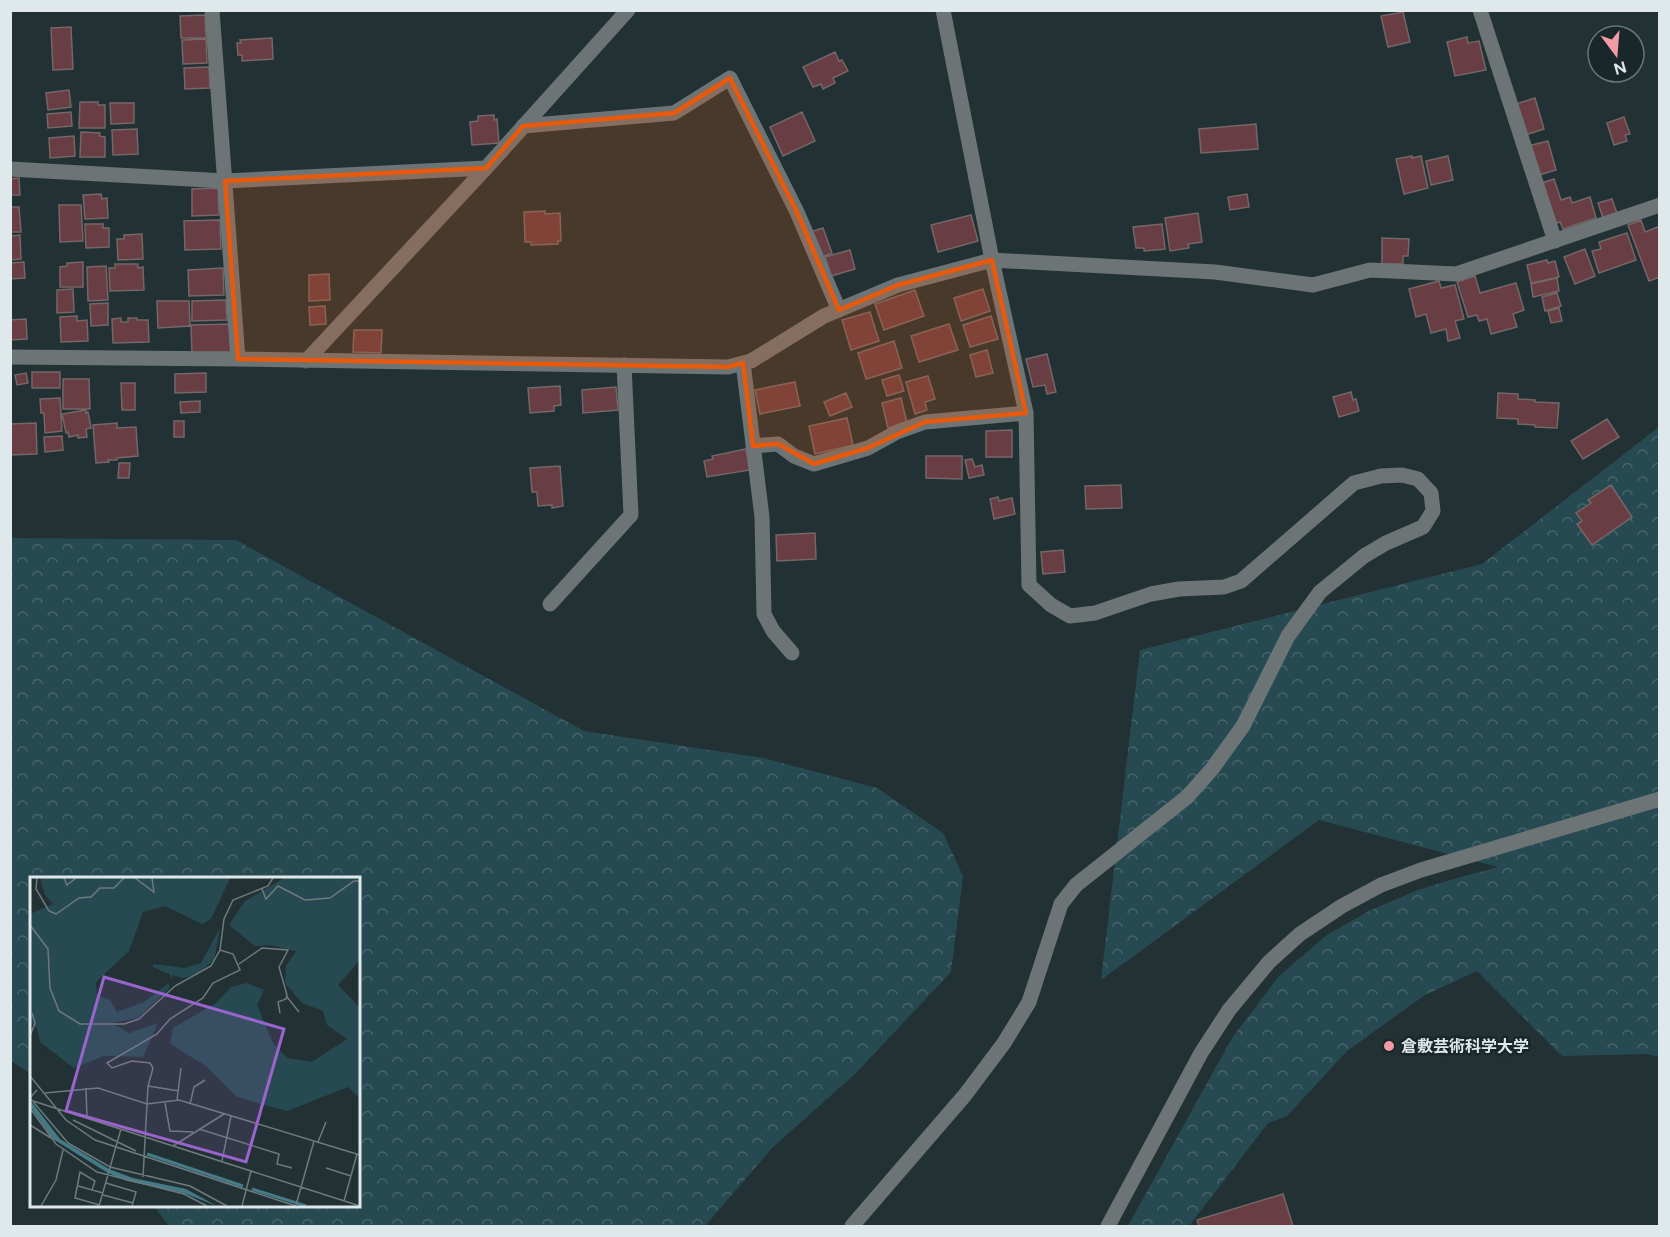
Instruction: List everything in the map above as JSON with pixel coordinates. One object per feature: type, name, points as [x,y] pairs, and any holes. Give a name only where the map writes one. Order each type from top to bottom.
[{"type":"street","points":[[212,10],[238,359]]},
{"type":"street","points":[[306,361],[486,168],[628,10]]},
{"type":"street","points":[[852,1227],[965,1095],[1004,1043],[1029,1002],[1061,904],[1076,885],[1187,797],[1212,769],[1243,726],[1288,636],[1320,592],[1364,556],[1423,526],[1433,511],[1431,493],[1418,480],[1402,475],[1381,476],[1354,483],[1241,581],[1224,587],[1179,589],[1151,594],[1095,613],[1070,616],[1051,605],[1029,585],[1026,413],[992,260],[943,10]]},
{"type":"street","points":[[1480,10],[1555,241]]},
{"type":"street","points":[[523,126],[674,113],[730,78],[797,212],[838,310]]},
{"type":"street","points":[[10,169],[225,181],[486,168]]},
{"type":"street","points":[[10,357],[728,367],[751,361],[824,316],[898,285],[992,260],[1215,272],[1313,285],[1370,270],[1456,274],[1659,205]]},
{"type":"street","points":[[743,363],[762,517],[764,614],[773,631],[792,653]]},
{"type":"street","points":[[550,604],[631,514],[624,365]]},
{"type":"street","points":[[753,446],[778,444],[794,456],[814,464],[868,448],[897,432],[925,422],[1026,413]]},
{"type":"street","points":[[1108,1227],[1202,1053],[1229,1010],[1269,962],[1300,934],[1342,906],[1381,885],[1421,870],[1659,799]]},
{"type":"highlighted area","points":[[730,78],[797,212],[839,310],[898,285],[992,260],[1026,413],[925,422],[868,448],[814,464],[778,444],[753,446],[743,363],[728,367],[238,359],[225,181],[486,168],[523,126],[674,113]]},
{"type":"green space","points":[[1659,427],[1659,1057],[1647,1054],[1562,1056],[1477,971],[1425,995],[1347,1051],[1287,1116],[1268,1123],[1189,1226],[1128,1226],[1232,1038],[1279,976],[1327,935],[1369,911],[1418,890],[1498,867],[1319,820],[1101,980],[1140,650],[1482,564]]},
{"type":"green space","points":[[11,538],[236,540],[584,731],[763,758],[877,788],[943,833],[963,876],[951,972],[856,1073],[772,1148],[705,1226],[169,1226],[155,1207],[360,1207],[360,877],[30,877],[30,1073],[11,1061]]},
{"type":"building","points":[[1403,12],[1410,42],[1388,47],[1381,16]]},
{"type":"building","points":[[205,15],[206,38],[181,38],[180,16]]},
{"type":"building","points":[[71,27],[73,69],[53,70],[51,28]]},
{"type":"building","points":[[1467,37],[1468,43],[1479,41],[1486,70],[1455,76],[1447,42]]},
{"type":"building","points":[[272,38],[273,59],[242,61],[242,55],[238,55],[237,43],[241,43],[240,40]]},
{"type":"building","points":[[206,39],[207,63],[183,64],[182,40]]},
{"type":"building","points":[[835,52],[848,71],[833,78],[835,83],[823,89],[821,84],[813,87],[803,67]]},
{"type":"building","points":[[209,67],[210,88],[185,89],[184,68]]},
{"type":"building","points":[[69,90],[71,107],[48,110],[46,93]]},
{"type":"building","points":[[1535,98],[1544,129],[1525,135],[1516,104]]},
{"type":"building","points":[[80,102],[98,102],[98,105],[105,105],[105,128],[79,128]]},
{"type":"building","points":[[110,103],[134,103],[134,123],[111,124]]},
{"type":"building","points":[[71,112],[72,126],[48,128],[47,114]]},
{"type":"building","points":[[802,112],[815,141],[783,156],[770,127]]},
{"type":"building","points":[[494,115],[494,120],[497,119],[499,143],[472,145],[470,122],[478,121],[478,116]]},
{"type":"building","points":[[1624,117],[1630,134],[1625,135],[1627,141],[1614,145],[1607,123]]},
{"type":"building","points":[[1256,124],[1258,149],[1201,153],[1199,129]]},
{"type":"building","points":[[137,129],[138,154],[113,155],[112,130]]},
{"type":"building","points":[[81,132],[100,133],[99,136],[105,137],[105,157],[80,157]]},
{"type":"building","points":[[74,136],[75,156],[50,158],[49,138]]},
{"type":"building","points":[[1548,141],[1556,170],[1536,176],[1528,146]]},
{"type":"building","points":[[1412,156],[1412,158],[1421,156],[1428,188],[1404,194],[1396,159]]},
{"type":"building","points":[[1448,156],[1453,180],[1431,185],[1426,161]]},
{"type":"building","points":[[19,178],[20,195],[11,195],[10,201],[10,179]]},
{"type":"building","points":[[1554,179],[1561,200],[1570,197],[1572,203],[1590,197],[1596,218],[1563,229],[1560,222],[1557,223],[1538,184]]},
{"type":"building","points":[[218,188],[219,215],[192,216],[192,189]]},
{"type":"building","points":[[101,194],[102,199],[107,198],[108,218],[85,219],[83,195]]},
{"type":"building","points":[[1247,194],[1249,207],[1230,210],[1228,197]]},
{"type":"building","points":[[1612,199],[1618,216],[1604,221],[1598,203]]},
{"type":"building","points":[[59,205],[81,205],[83,241],[60,242]]},
{"type":"building","points":[[10,207],[19,207],[21,232],[10,232]]},
{"type":"building","points":[[545,211],[545,214],[560,213],[561,241],[558,241],[558,244],[531,245],[531,242],[525,242],[524,212]]},
{"type":"building","points":[[1198,213],[1202,242],[1188,244],[1189,248],[1170,251],[1165,218]]},
{"type":"building","points":[[971,215],[978,241],[938,252],[931,225]]},
{"type":"building","points":[[220,220],[221,249],[185,250],[184,221]]},
{"type":"building","points":[[1641,220],[1645,232],[1660,226],[1660,277],[1649,281],[1628,225]]},
{"type":"building","points":[[85,224],[103,224],[103,228],[109,228],[109,247],[86,248]]},
{"type":"building","points":[[1162,224],[1165,249],[1144,251],[1144,248],[1136,248],[1133,227]]},
{"type":"building","points":[[823,228],[832,253],[819,258],[810,232]]},
{"type":"building","points":[[1627,233],[1636,260],[1599,273],[1592,251],[1601,249],[1599,242]]},
{"type":"building","points":[[142,234],[143,259],[118,260],[117,239],[124,239],[124,235]]},
{"type":"building","points":[[20,235],[21,259],[10,260],[10,236]]},
{"type":"building","points":[[1382,238],[1409,239],[1408,256],[1403,256],[1403,264],[1382,264]]},
{"type":"building","points":[[1585,249],[1595,276],[1575,284],[1564,257]]},
{"type":"building","points":[[850,250],[855,269],[831,276],[825,257]]},
{"type":"building","points":[[1547,260],[1548,263],[1555,261],[1559,277],[1531,283],[1527,265]]},
{"type":"building","points":[[24,262],[25,278],[10,279],[10,263]]},
{"type":"building","points":[[83,262],[83,287],[60,287],[60,267],[67,266],[67,263]]},
{"type":"building","points":[[115,264],[138,264],[138,268],[143,267],[144,290],[110,291],[109,268],[115,268]]},
{"type":"building","points":[[106,266],[108,300],[88,301],[87,267]]},
{"type":"building","points":[[223,268],[224,295],[189,296],[188,270]]},
{"type":"building","points":[[329,274],[330,300],[309,301],[309,275]]},
{"type":"building","points":[[1475,276],[1480,293],[1516,283],[1524,310],[1513,314],[1517,327],[1491,334],[1487,319],[1479,321],[1477,315],[1468,317],[1457,282]]},
{"type":"building","points":[[1557,278],[1559,291],[1533,297],[1531,284]]},
{"type":"building","points":[[1439,281],[1441,288],[1455,285],[1464,319],[1455,321],[1460,338],[1448,341],[1446,329],[1431,333],[1426,314],[1416,317],[1409,289]]},
{"type":"building","points":[[73,289],[74,312],[57,313],[57,290]]},
{"type":"building","points":[[983,289],[990,311],[961,321],[954,298]]},
{"type":"building","points":[[915,290],[924,316],[884,330],[875,304]]},
{"type":"building","points":[[1557,293],[1561,306],[1545,311],[1542,297]]},
{"type":"building","points":[[226,300],[227,320],[192,321],[192,301]]},
{"type":"building","points":[[157,301],[189,301],[190,326],[158,328]]},
{"type":"building","points":[[108,303],[108,325],[91,326],[90,304]]},
{"type":"building","points":[[325,306],[326,324],[310,325],[309,307]]},
{"type":"building","points":[[1559,308],[1562,321],[1551,323],[1548,311]]},
{"type":"building","points":[[870,312],[879,341],[851,350],[842,320]]},
{"type":"building","points":[[77,316],[77,321],[87,320],[88,341],[61,342],[60,317]]},
{"type":"building","points":[[991,316],[998,339],[970,347],[963,325]]},
{"type":"building","points":[[121,318],[121,322],[128,322],[128,318],[148,320],[149,342],[113,343],[112,319]]},
{"type":"building","points":[[26,319],[27,339],[10,340],[10,320]]},
{"type":"building","points":[[230,324],[231,352],[192,353],[191,325]]},
{"type":"building","points":[[949,324],[958,350],[919,362],[911,336]]},
{"type":"building","points":[[354,330],[382,330],[381,353],[353,352]]},
{"type":"building","points":[[894,341],[902,368],[866,379],[858,353]]},
{"type":"building","points":[[987,350],[993,373],[976,377],[970,355]]},
{"type":"building","points":[[1047,354],[1056,392],[1047,394],[1045,385],[1033,387],[1026,359]]},
{"type":"building","points":[[32,372],[60,372],[60,388],[32,388]]},
{"type":"building","points":[[26,373],[28,383],[17,385],[15,375]]},
{"type":"building","points":[[206,373],[206,392],[175,393],[175,374]]},
{"type":"building","points":[[899,375],[904,391],[887,396],[882,380]]},
{"type":"building","points":[[928,376],[935,399],[925,402],[927,410],[915,414],[906,382]]},
{"type":"building","points":[[63,379],[89,379],[90,409],[63,409]]},
{"type":"building","points":[[795,382],[800,406],[760,414],[755,390]]},
{"type":"building","points":[[121,383],[135,383],[135,410],[122,410]]},
{"type":"building","points":[[560,386],[561,405],[554,406],[554,411],[530,413],[528,388]]},
{"type":"building","points":[[616,387],[618,410],[583,413],[582,390]]},
{"type":"building","points":[[1351,392],[1353,400],[1356,399],[1359,411],[1339,417],[1333,397]]},
{"type":"building","points":[[846,393],[852,407],[830,416],[824,402]]},
{"type":"building","points":[[1498,393],[1518,394],[1518,399],[1535,400],[1535,402],[1559,403],[1557,428],[1535,427],[1535,425],[1518,424],[1518,419],[1497,418]]},
{"type":"building","points":[[60,398],[62,431],[45,433],[44,413],[41,413],[40,399]]},
{"type":"building","points":[[901,398],[907,423],[888,428],[882,403]]},
{"type":"building","points":[[200,401],[200,412],[181,413],[180,402]]},
{"type":"building","points":[[86,410],[91,428],[86,429],[87,437],[78,438],[78,435],[69,437],[62,414]]},
{"type":"building","points":[[847,418],[853,445],[815,454],[809,426]]},
{"type":"building","points":[[1607,419],[1619,437],[1583,459],[1571,441]]},
{"type":"building","points":[[174,421],[184,421],[184,437],[174,437]]},
{"type":"building","points":[[36,423],[37,454],[10,455],[10,424]]},
{"type":"building","points":[[117,423],[117,428],[136,427],[138,456],[96,463],[93,425]]},
{"type":"building","points":[[1012,430],[1012,457],[986,457],[986,431]]},
{"type":"building","points":[[62,436],[63,450],[45,452],[44,437]]},
{"type":"building","points":[[746,449],[750,470],[707,477],[704,461],[713,459],[712,456]]},
{"type":"building","points":[[926,456],[962,456],[962,479],[926,478]]},
{"type":"building","points":[[972,459],[975,467],[982,465],[984,475],[969,478],[965,460]]},
{"type":"building","points":[[119,463],[130,463],[129,478],[118,478]]},
{"type":"building","points":[[560,466],[563,506],[552,508],[552,505],[538,506],[537,492],[532,492],[530,468]]},
{"type":"building","points":[[1121,485],[1122,508],[1086,509],[1085,486]]},
{"type":"building","points":[[1611,485],[1632,517],[1592,545],[1577,524],[1582,521],[1576,513],[1591,503],[1588,500]]},
{"type":"building","points":[[998,497],[999,501],[1012,498],[1015,514],[994,519],[990,499]]},
{"type":"building","points":[[815,533],[816,559],[777,561],[776,535]]},
{"type":"building","points":[[1063,550],[1065,572],[1043,574],[1041,552]]},
{"type":"building","points":[[1283,1194],[1293,1226],[1199,1226],[1197,1220]]},
{"type":"place","name":"倉敷芸術科学大学","points":[[1389,1046]]}]
